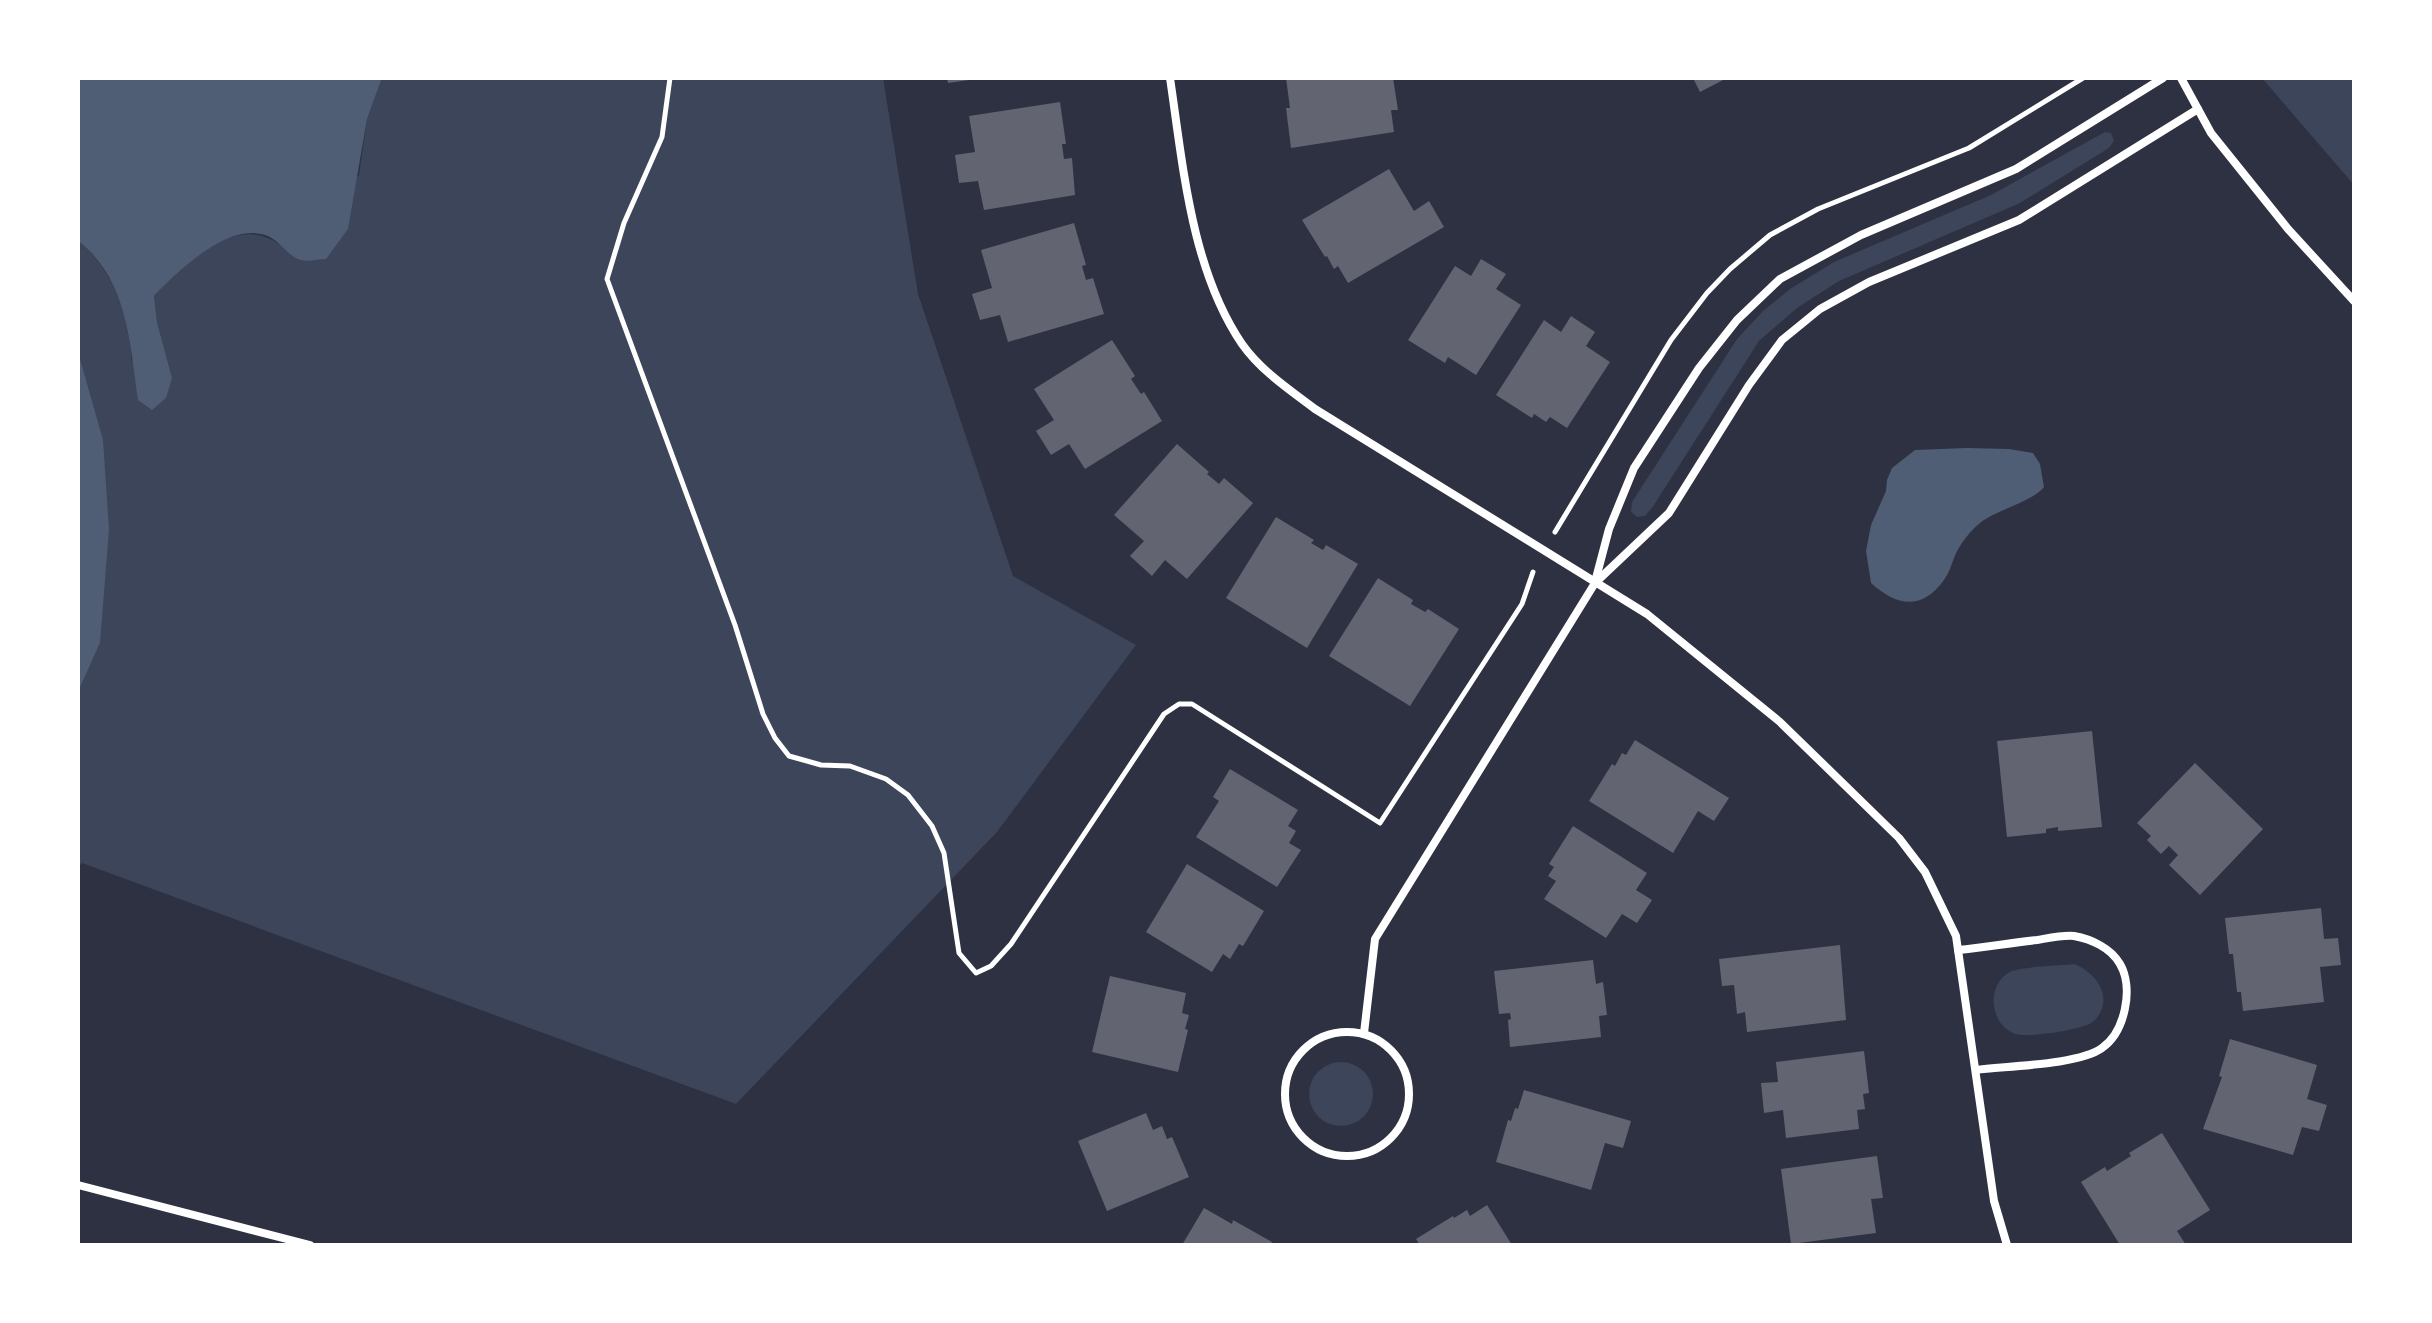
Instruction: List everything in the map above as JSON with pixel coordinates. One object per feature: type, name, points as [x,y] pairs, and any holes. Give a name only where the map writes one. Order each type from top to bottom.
[{"type":"street","points":[[1170,78],[1192,220],[1211,282],[1242,344],[1275,379],[1315,409],[1647,614],[1780,722],[1899,838],[1925,872],[1956,936],[1994,1201],[2007,1245]]},
{"type":"street","points":[[1595,583],[1609,529],[1634,468],[1699,368],[1737,320],[1780,279],[1861,235],[2016,169],[2163,78]]},
{"type":"street","points":[[2181,78],[2211,133],[2288,229],[2354,301]]},
{"type":"street","points":[[1364,1033],[1375,939],[1595,583],[1669,513],[1749,385],[1782,340],[1820,309],[1869,282],[2019,220],[2198,109]]},
{"type":"street","points":[[1958,950],[2071,936],[2093,941],[2110,952],[2121,965],[2126,989],[2124,1012],[2116,1031],[2103,1047],[2082,1057],[1976,1070]]},
{"type":"street","points":[[1345,1031],[1364,1033],[1384,1043],[1399,1059],[1408,1078],[1410,1100],[1404,1121],[1391,1138],[1374,1151],[1353,1156],[1331,1154],[1306,1140],[1288,1117],[1284,1097],[1286,1077],[1295,1059],[1308,1045],[1325,1035],[1345,1031]]},
{"type":"street","points":[[78,1185],[310,1245]]},
{"type":"path","points":[[670,78],[662,137],[624,223],[607,279],[735,625],[763,714],[775,738],[789,756],[821,765],[850,766],[886,779],[908,795],[932,826],[944,853],[959,953],[976,973],[991,966],[1011,944],[1164,714],[1179,704],[1192,704],[1380,823],[1522,604],[1529,579]]},
{"type":"shaded area","points":[[78,78],[382,78],[367,119],[348,229],[326,259],[301,260],[265,235],[250,233],[235,236],[204,252],[154,296],[157,322],[172,378],[166,398],[152,410],[138,400],[128,335],[116,293],[94,256],[78,241]]},
{"type":"shaded area","points":[[382,78],[883,78],[918,294],[1013,576],[1136,645],[997,832],[736,1104],[82,863],[78,868],[78,692],[100,643],[78,352],[78,241],[101,265],[117,295],[127,328],[132,361],[172,379],[157,322],[154,296],[195,257],[228,238],[262,236],[279,244],[359,175],[367,119]]},
{"type":"shaded area","points":[[2262,78],[2354,78],[2354,185]]},
{"type":"shaded area","points":[[2105,132],[2111,133],[2114,141],[2109,148],[2018,204],[1839,281],[1797,308],[1759,341],[1652,508],[1645,516],[1637,517],[1631,512],[1632,502],[1737,339],[1763,311],[1790,289],[1834,262],[1991,195]]},
{"type":"shaded area","points":[[78,352],[103,440],[109,529],[100,643],[78,692]]},
{"type":"shaded area","points":[[1967,448],[2033,453],[2040,464],[2044,487],[1976,526],[1959,548],[1944,580],[1927,597],[1909,602],[1890,597],[1871,583],[1866,551],[1871,525],[1892,468],[1915,450]]},
{"type":"shaded area","points":[[2074,964],[2090,973],[2103,995],[2100,1013],[2094,1021],[2070,1030],[2028,1035],[2011,1032],[2003,1026],[1994,1007],[1994,996],[2003,977],[2019,969]]},
{"type":"shaded area","points":[[1341,1062],[1353,1064],[1364,1071],[1371,1082],[1371,1106],[1364,1117],[1353,1124],[1341,1126],[1329,1124],[1318,1117],[1311,1106],[1309,1094],[1311,1082],[1318,1071],[1329,1064]]},
{"type":"building","points":[[947,78],[969,78],[969,80],[948,83]]},
{"type":"building","points":[[1286,78],[1393,78],[1398,110],[1391,110],[1394,132],[1291,148]]},
{"type":"building","points":[[1693,78],[1727,78],[1700,92]]},
{"type":"building","points":[[1060,102],[1066,144],[1062,144],[1064,159],[1072,158],[1075,195],[984,210],[978,181],[959,183],[955,155],[975,152],[969,116]]},
{"type":"building","points":[[1389,169],[1414,211],[1429,201],[1444,227],[1348,283],[1338,266],[1334,269],[1325,257],[1302,220]]},
{"type":"building","points":[[1074,223],[1086,265],[1082,266],[1086,280],[1093,278],[1104,314],[1008,342],[1000,315],[980,320],[972,294],[992,288],[981,250]]},
{"type":"building","points":[[1481,259],[1506,274],[1496,289],[1521,305],[1476,375],[1448,357],[1445,363],[1408,340],[1455,266],[1471,276]]},
{"type":"building","points":[[1571,316],[1595,332],[1586,346],[1610,362],[1567,428],[1550,417],[1546,422],[1534,414],[1532,418],[1496,395],[1544,320],[1561,332]]},
{"type":"building","points":[[1112,340],[1135,376],[1131,379],[1141,394],[1144,392],[1162,421],[1085,469],[1069,444],[1051,455],[1036,431],[1054,420],[1034,389]]},
{"type":"building","points":[[1177,444],[1219,484],[1224,478],[1253,503],[1187,579],[1165,560],[1152,576],[1130,556],[1144,541],[1114,515]]},
{"type":"building","points":[[1276,517],[1314,540],[1311,543],[1323,550],[1326,545],[1358,564],[1307,648],[1226,598]]},
{"type":"building","points":[[1378,578],[1413,600],[1411,604],[1425,612],[1428,609],[1459,629],[1410,706],[1329,656]]},
{"type":"building","points":[[2092,731],[2102,827],[2058,831],[2058,827],[2046,829],[2046,833],[2007,837],[1997,741]]},
{"type":"building","points":[[1635,740],[1729,798],[1714,821],[1698,811],[1673,853],[1589,801],[1612,764],[1615,766],[1622,753],[1626,755]]},
{"type":"building","points":[[2195,763],[2263,829],[2200,895],[2169,865],[2178,855],[2169,846],[2161,854],[2147,840],[2151,836],[2137,823]]},
{"type":"building","points":[[1230,769],[1298,810],[1288,826],[1296,831],[1289,843],[1301,850],[1277,887],[1196,837],[1219,801],[1213,797]]},
{"type":"building","points":[[1573,826],[1647,873],[1636,890],[1652,900],[1637,923],[1622,914],[1606,938],[1544,899],[1556,881],[1548,876],[1554,867],[1549,864]]},
{"type":"building","points":[[1187,864],[1264,911],[1243,946],[1239,944],[1230,959],[1223,954],[1212,972],[1146,932]]},
{"type":"building","points":[[2321,908],[2324,939],[2338,938],[2341,965],[2320,967],[2324,1002],[2243,1011],[2241,992],[2237,992],[2233,954],[2229,954],[2225,918]]},
{"type":"building","points":[[1840,945],[1846,1020],[1747,1032],[1745,1012],[1737,1014],[1734,985],[1722,986],[1719,959]]},
{"type":"building","points":[[1593,960],[1596,984],[1603,982],[1607,1015],[1599,1016],[1601,1037],[1510,1047],[1510,1013],[1499,1014],[1494,971]]},
{"type":"building","points":[[1110,976],[1186,993],[1182,1013],[1189,1015],[1185,1029],[1188,1030],[1178,1072],[1092,1052]]},
{"type":"building","points":[[2230,1039],[2317,1065],[2307,1099],[2327,1105],[2319,1131],[2302,1127],[2293,1155],[2203,1129],[2222,1077],[2219,1076]]},
{"type":"building","points":[[1864,1051],[1869,1093],[1863,1094],[1865,1109],[1857,1110],[1859,1129],[1786,1138],[1783,1110],[1764,1113],[1761,1083],[1778,1082],[1776,1062]]},
{"type":"building","points":[[1524,1090],[1631,1121],[1623,1148],[1605,1143],[1591,1190],[1496,1162],[1508,1120],[1511,1121],[1515,1108],[1518,1109]]},
{"type":"building","points":[[1146,1113],[1153,1130],[1162,1126],[1167,1139],[1172,1137],[1189,1177],[1107,1211],[1078,1141]]},
{"type":"building","points":[[2162,1133],[2210,1210],[2177,1231],[2186,1245],[2120,1245],[2081,1182],[2105,1167],[2107,1171]]},
{"type":"building","points":[[1877,1156],[1883,1198],[1871,1199],[1876,1233],[1791,1244],[1781,1169]]},
{"type":"building","points":[[1487,1205],[1512,1245],[1420,1245],[1416,1239],[1453,1216],[1467,1210],[1470,1216]]},
{"type":"building","points":[[1204,1208],[1272,1242],[1270,1245],[1182,1245]]}]
